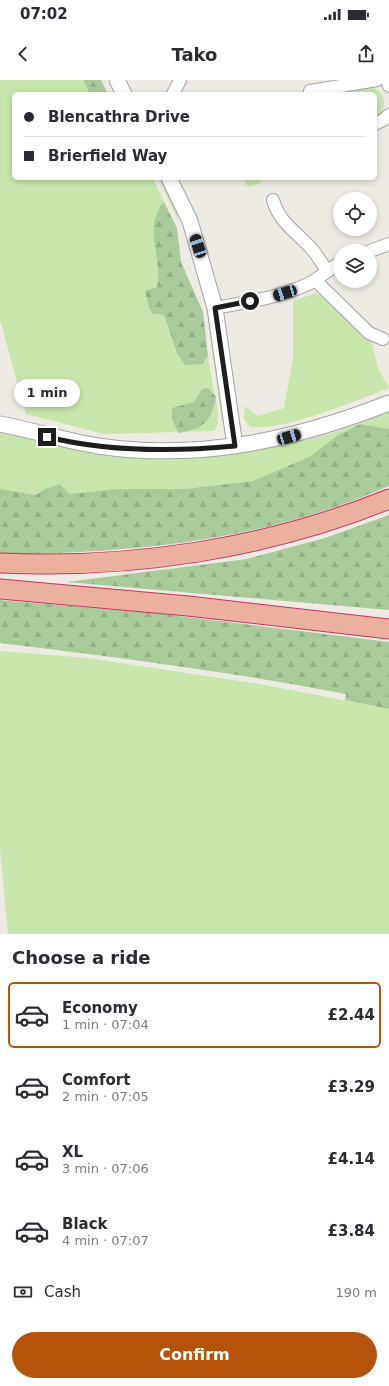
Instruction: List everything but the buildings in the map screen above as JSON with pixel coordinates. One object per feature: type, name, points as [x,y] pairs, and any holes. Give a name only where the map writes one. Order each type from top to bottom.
[{"type":"highway","points":[[0,563],[98,563],[212,551],[280,536],[330,521],[389,499]]},
{"type":"highway","points":[[0,589],[188,606],[389,629]]},
{"type":"street","points":[[117,80],[123,92]]},
{"type":"street","points":[[174,92],[180,80]]},
{"type":"street","points":[[310,91],[324,91],[377,80]]},
{"type":"street","points":[[387,80],[389,86]]},
{"type":"street","points":[[377,123],[389,114]]},
{"type":"street","points":[[170,180],[190,221],[215,308],[235,446]]},
{"type":"street","points":[[273,200],[276,212],[288,227],[316,254],[327,271]]},
{"type":"street","points":[[377,248],[389,244]]},
{"type":"street","points":[[215,308],[270,297],[290,291],[315,280],[333,267]]},
{"type":"street","points":[[315,280],[369,333],[383,339]]},
{"type":"street","points":[[0,424],[62,440],[122,449],[161,451],[235,446],[289,437],[350,418],[389,403]]},
{"type":"green space","points":[[0,80],[83,80],[89,92],[12,92],[12,180],[154,180],[164,202],[158,211],[154,222],[154,243],[158,266],[158,277],[157,287],[145,291],[154,314],[164,315],[177,353],[202,364],[208,356],[218,414],[218,424],[214,431],[104,434],[26,414],[0,320]]},
{"type":"green space","points":[[83,80],[101,80],[107,92],[89,92]]},
{"type":"green space","points":[[369,87],[380,92],[384,100],[384,105],[380,115],[377,117],[377,92],[343,92]]},
{"type":"green space","points":[[159,180],[162,180],[178,214],[178,220]]},
{"type":"green space","points":[[244,180],[262,180],[259,184],[248,187]]},
{"type":"green space","points":[[164,202],[177,228],[181,262],[203,312],[208,356],[202,364],[185,365],[177,353],[164,315],[153,314],[149,308],[145,291],[157,287],[158,265],[154,243],[154,221]]},
{"type":"green space","points":[[316,293],[339,307],[372,343],[378,368],[389,388],[300,420],[265,427],[250,427],[244,419],[245,406],[258,416],[284,408],[293,357],[293,301]]},
{"type":"green space","points":[[206,306],[215,354],[224,422],[222,422]]},
{"type":"green space","points":[[208,388],[216,397],[214,406],[208,418],[204,423],[194,429],[178,433],[172,418],[172,408],[194,402],[202,389]]},
{"type":"green space","points":[[389,412],[389,429],[360,424],[338,435],[309,457],[253,481],[183,489],[117,489],[69,494],[46,489],[36,495],[0,489],[0,433],[112,457],[186,458],[255,451],[289,444],[356,425]]},
{"type":"green space","points":[[360,424],[389,429],[389,486],[352,501],[276,525],[198,541],[119,550],[40,554],[0,554],[0,489],[36,495],[45,489],[60,484],[69,494],[117,489],[183,489],[253,481],[309,457],[338,435]]},
{"type":"green space","points":[[389,515],[389,610],[67,582],[247,559],[325,538]]},
{"type":"green space","points":[[0,600],[163,614],[389,642],[389,709],[345,700],[346,694],[260,679],[130,659],[0,643]]},
{"type":"green space","points":[[0,651],[88,658],[260,684],[389,709],[389,934],[8,934],[0,848]]},
{"type":"route","points":[[47,437],[99,446],[161,451],[199,450],[235,446],[215,308],[250,301]]}]
